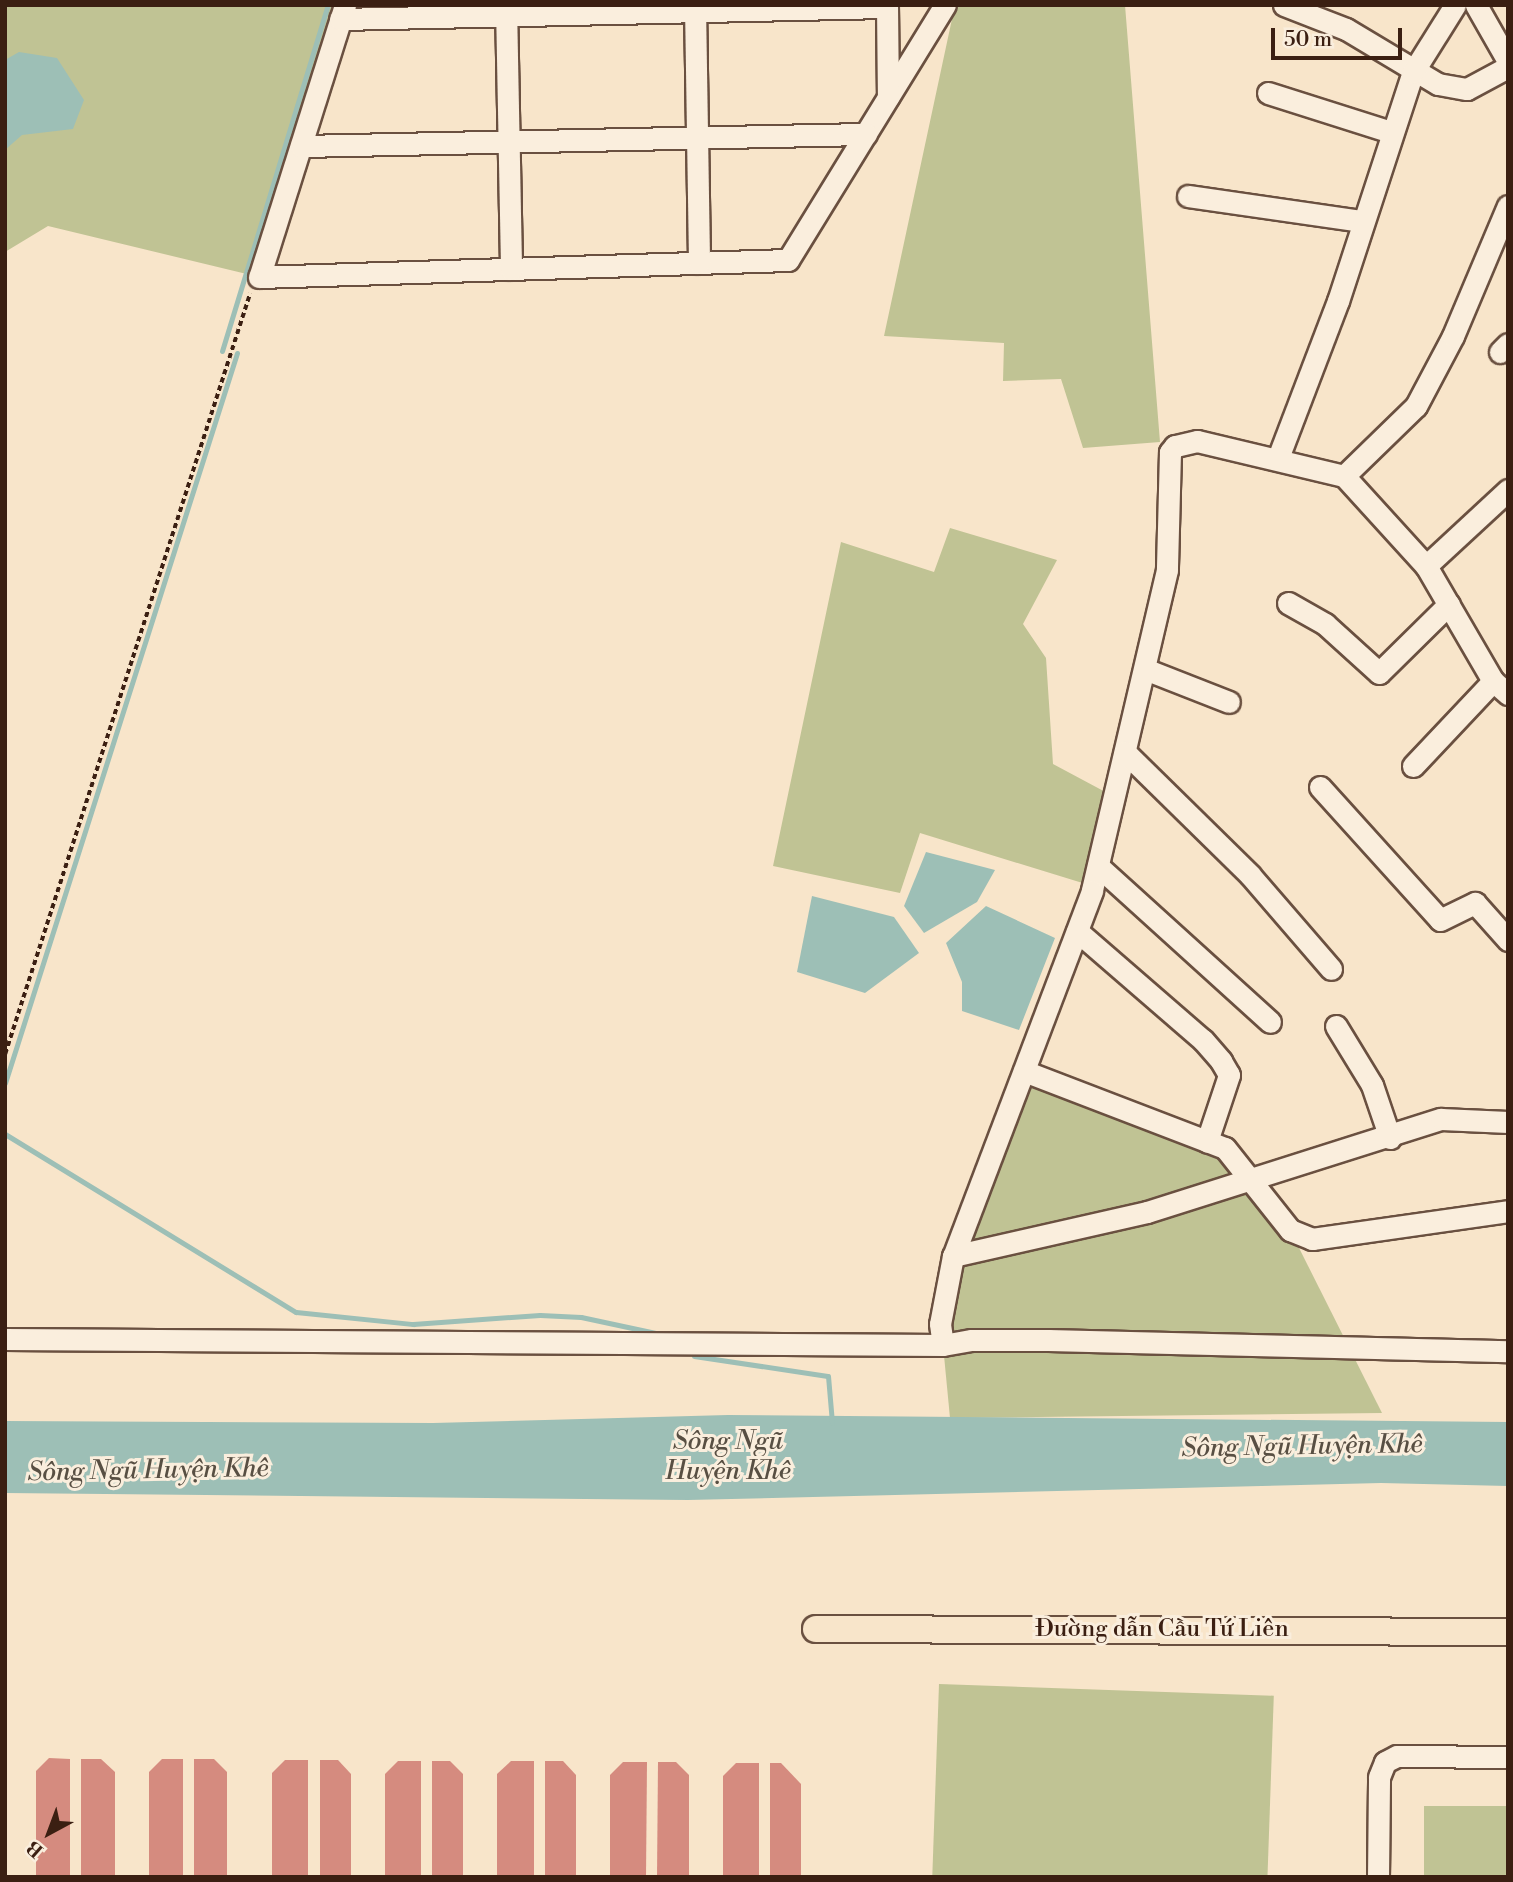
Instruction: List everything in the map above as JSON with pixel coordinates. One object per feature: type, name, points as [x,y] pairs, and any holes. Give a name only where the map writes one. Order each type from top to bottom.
[{"type":"main road","name":"Đường dẫn Cầu Tứ Liên","points":[[816,1629],[1508,1632]]},
{"type":"street","points":[[888,97],[887,6],[343,12],[259,277],[788,260],[945,5]]},
{"type":"street","points":[[1284,5],[1346,29],[1413,72],[1438,84],[1467,89],[1508,67]]},
{"type":"street","points":[[1278,458],[1338,301],[1391,132],[1413,72],[1455,5]]},
{"type":"street","points":[[1476,5],[1508,61]]},
{"type":"street","points":[[695,8],[699,263]]},
{"type":"street","points":[[506,10],[511,269]]},
{"type":"street","points":[[1268,93],[1391,132]]},
{"type":"street","points":[[301,146],[866,134]]},
{"type":"street","points":[[1188,196],[1362,221]]},
{"type":"street","points":[[1344,476],[1416,406],[1453,336],[1508,206]]},
{"type":"street","points":[[943,1345],[940,1324],[953,1256],[1077,931],[1098,866],[1167,570],[1166,516],[1170,452],[1175,446],[1197,441],[1278,458],[1344,476],[1426,566],[1500,688],[1413,766]]},
{"type":"street","points":[[1426,566],[1508,490]]},
{"type":"street","points":[[1288,603],[1325,624],[1379,673],[1449,604]]},
{"type":"street","points":[[1145,669],[1229,702]]},
{"type":"street","points":[[1125,752],[1250,876],[1331,969]]},
{"type":"street","points":[[1320,787],[1440,920],[1475,903],[1508,940]]},
{"type":"street","points":[[1098,866],[1270,1022]]},
{"type":"street","points":[[1077,931],[1203,1040],[1221,1061],[1229,1075],[1207,1141]]},
{"type":"street","points":[[1336,1026],[1372,1085],[1390,1138]]},
{"type":"street","points":[[1024,1071],[1225,1148],[1290,1230],[1312,1239],[1508,1211]]},
{"type":"street","points":[[953,1256],[1147,1212],[1390,1138],[1441,1119],[1508,1122]]},
{"type":"street","points":[[5,1339],[943,1345],[1048,1340],[1508,1350]]},
{"type":"street","points":[[1378,1877],[1378,1777],[1385,1762],[1397,1756],[1508,1757]]},
{"type":"path","points":[[5,1054],[246,302],[259,277]]},
{"type":"green space","points":[[5,5],[345,5],[259,277],[48,226],[5,252]]},
{"type":"green space","points":[[955,5],[1125,5],[1160,442],[1083,448],[1061,379],[1003,381],[1004,343],[884,336]]},
{"type":"green space","points":[[950,528],[1057,560],[1023,624],[1046,658],[1053,764],[1111,795],[1089,885],[920,833],[900,893],[773,866],[841,542],[934,572]]},
{"type":"green space","points":[[1024,1071],[1207,1141],[1290,1230],[1382,1413],[950,1418],[943,1345],[953,1256]]},
{"type":"green space","points":[[939,1684],[1274,1696],[1267,1877],[932,1877]]},
{"type":"green space","points":[[1424,1806],[1508,1806],[1508,1877],[1424,1877]]},
{"type":"water","points":[[19,52],[57,58],[84,100],[73,129],[22,135],[5,150],[5,60]]},
{"type":"water","points":[[926,852],[995,870],[977,902],[924,933],[904,906]]},
{"type":"water","points":[[812,896],[894,917],[919,953],[865,993],[797,972]]},
{"type":"water","points":[[986,906],[1055,938],[1019,1030],[962,1011],[962,982],[946,943]]},
{"type":"water","name":"Sông Ngũ Huyện Khê","points":[[728,1415],[1508,1422],[1508,1486],[1381,1483],[688,1500],[5,1493],[5,1421],[433,1423]]},
{"type":"building","points":[[49,1758],[70,1759],[70,1877],[36,1877],[36,1771]]},
{"type":"building","points":[[81,1759],[101,1759],[115,1772],[115,1877],[81,1877]]},
{"type":"building","points":[[162,1759],[183,1759],[183,1877],[149,1877],[149,1772]]},
{"type":"building","points":[[194,1759],[214,1759],[227,1772],[227,1877],[194,1877]]},
{"type":"building","points":[[285,1760],[308,1760],[308,1877],[272,1877],[272,1773]]},
{"type":"building","points":[[320,1760],[338,1760],[351,1774],[351,1877],[320,1877]]},
{"type":"building","points":[[398,1761],[421,1761],[421,1877],[385,1877],[385,1774]]},
{"type":"building","points":[[432,1761],[450,1761],[463,1774],[463,1877],[432,1877]]},
{"type":"building","points":[[511,1761],[534,1761],[534,1877],[497,1877],[497,1774]]},
{"type":"building","points":[[545,1761],[563,1761],[576,1775],[576,1877],[545,1877]]},
{"type":"building","points":[[623,1762],[647,1762],[646,1877],[610,1877],[610,1775]]},
{"type":"building","points":[[658,1762],[676,1762],[689,1775],[689,1877],[657,1877]]},
{"type":"building","points":[[736,1763],[759,1763],[759,1877],[723,1877],[723,1776]]},
{"type":"building","points":[[770,1763],[781,1763],[801,1784],[801,1877],[770,1877]]},
{"type":"waterway","points":[[222,351],[328,5]]},
{"type":"waterway","points":[[5,1083],[237,353]]},
{"type":"waterway","points":[[5,1134],[296,1312],[413,1324],[540,1315],[581,1317],[660,1334]]},
{"type":"waterway","points":[[694,1356],[828,1376],[832,1423]]}]
